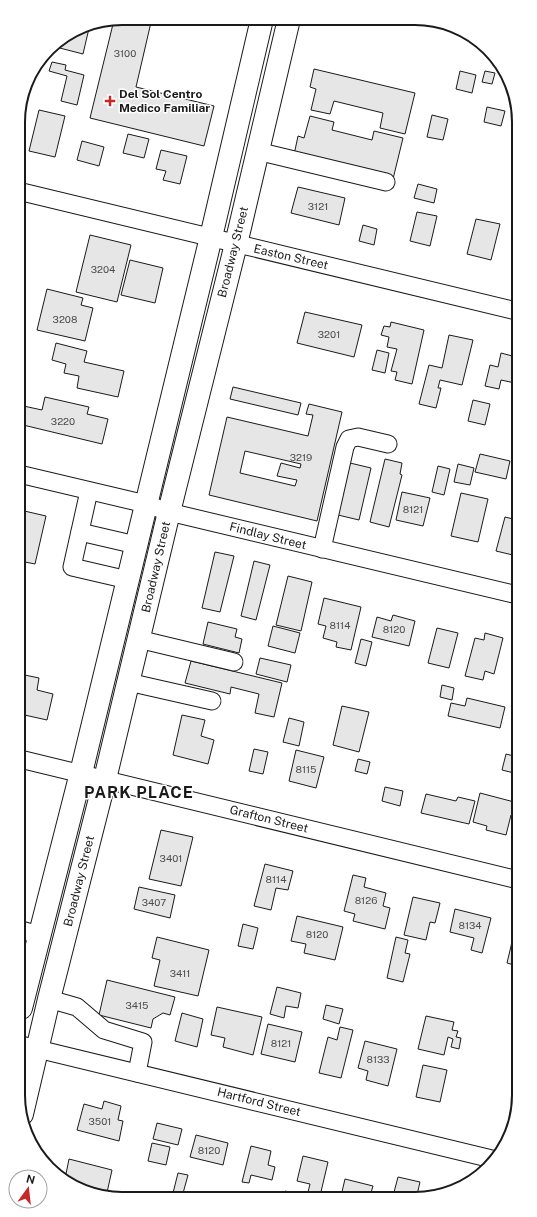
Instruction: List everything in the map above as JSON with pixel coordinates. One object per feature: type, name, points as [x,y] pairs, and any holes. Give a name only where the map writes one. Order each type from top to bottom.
[{"type":"main road","name":"Broadway Street","points":[[25,974],[30,932],[81,773],[211,238],[261,25]]},
{"type":"main road","name":"Broadway Street","points":[[25,1085],[29,1047],[49,999],[105,779],[169,512],[236,244],[288,25]]},
{"type":"street","points":[[257,151],[386,182]]},
{"type":"street","name":"Easton Street","points":[[25,193],[512,310]]},
{"type":"street","points":[[322,549],[345,447],[350,439],[358,438],[388,444]]},
{"type":"street","name":"Findlay Street","points":[[25,475],[146,504],[169,512],[512,594]]},
{"type":"street","points":[[89,491],[72,567],[128,580]]},
{"type":"street","points":[[80,532],[136,545]]},
{"type":"street","points":[[138,639],[234,662]]},
{"type":"street","points":[[128,682],[212,702]]},
{"type":"street","name":"Grafton Street","points":[[25,760],[512,879]]},
{"type":"street","points":[[49,999],[77,1007],[104,1030],[143,1042],[137,1073]]},
{"type":"street","name":"Hartford Street","points":[[29,1047],[489,1158]]},
{"type":"building","points":[[150,25],[136,87],[214,106],[204,146],[90,118],[113,26]]},
{"type":"building","points":[[88,31],[83,54],[59,48],[68,41]]},
{"type":"building","points":[[52,62],[66,65],[65,70],[84,75],[77,105],[61,101],[67,76],[49,71]]},
{"type":"building","points":[[314,69],[415,93],[405,134],[380,128],[383,113],[334,101],[330,114],[311,110],[316,89],[310,87]]},
{"type":"building","points":[[460,71],[476,75],[472,93],[456,89]]},
{"type":"building","points":[[485,71],[495,73],[492,84],[482,82]]},
{"type":"building","points":[[487,107],[505,111],[501,126],[484,122]]},
{"type":"building","points":[[39,110],[65,116],[55,157],[29,151]]},
{"type":"building","points":[[432,115],[448,119],[443,140],[427,137]]},
{"type":"building","points":[[310,116],[334,122],[332,130],[372,140],[374,131],[403,138],[393,179],[294,155],[298,136],[304,138]]},
{"type":"building","points":[[128,134],[149,139],[144,158],[123,153]]},
{"type":"building","points":[[82,141],[104,147],[99,166],[77,160]]},
{"type":"building","points":[[161,150],[187,156],[180,184],[163,180],[166,171],[156,169]]},
{"type":"building","points":[[418,184],[437,189],[434,203],[414,198]]},
{"type":"building","points":[[298,187],[345,198],[339,225],[291,213]]},
{"type":"building","points":[[417,212],[437,216],[430,246],[410,241]]},
{"type":"building","points":[[476,219],[500,224],[491,260],[467,254]]},
{"type":"building","points":[[363,225],[377,229],[374,245],[359,241]]},
{"type":"building","points":[[90,235],[131,245],[117,302],[76,292]]},
{"type":"building","points":[[130,260],[163,268],[155,303],[121,295]]},
{"type":"building","points":[[47,289],[83,298],[81,305],[93,308],[85,341],[37,330]]},
{"type":"building","points":[[305,312],[362,325],[354,357],[297,343]]},
{"type":"building","points":[[391,322],[424,330],[412,384],[395,380],[397,372],[391,371],[397,349],[387,347],[389,337],[381,335],[384,326],[390,327]]},
{"type":"building","points":[[449,335],[473,340],[462,385],[440,380],[438,388],[441,388],[436,408],[419,404],[429,365],[442,368]]},
{"type":"building","points":[[56,343],[87,351],[84,362],[124,371],[118,397],[77,388],[79,376],[64,373],[66,364],[52,360]]},
{"type":"building","points":[[377,350],[389,353],[385,373],[372,370]]},
{"type":"building","points":[[501,353],[512,356],[512,382],[501,380],[499,389],[485,386],[490,365],[498,367]]},
{"type":"building","points":[[233,387],[301,403],[298,415],[230,399]]},
{"type":"building","points":[[45,397],[89,407],[87,414],[108,419],[102,444],[25,425],[25,406],[42,410]]},
{"type":"building","points":[[473,400],[490,404],[485,425],[468,421]]},
{"type":"building","points":[[309,404],[342,412],[317,521],[209,495],[227,417],[308,436],[313,415],[306,414]],"holes":[[[245,451],[301,464],[300,468],[281,463],[277,476],[297,480],[295,486],[240,473]]]},
{"type":"building","points":[[480,454],[510,461],[506,479],[475,472]]},
{"type":"building","points":[[385,459],[402,463],[400,474],[402,475],[389,527],[370,522]]},
{"type":"building","points":[[350,463],[371,468],[359,520],[338,515]]},
{"type":"building","points":[[458,464],[474,468],[470,485],[454,482]]},
{"type":"building","points":[[438,466],[450,469],[444,495],[432,492]]},
{"type":"building","points":[[402,492],[430,498],[423,526],[396,520]]},
{"type":"building","points":[[461,493],[488,499],[478,542],[451,536]]},
{"type":"building","points":[[25,511],[46,516],[35,564],[25,562]]},
{"type":"building","points":[[505,517],[512,519],[512,555],[496,551]]},
{"type":"building","points":[[215,552],[234,556],[220,612],[202,608]]},
{"type":"building","points":[[254,561],[270,565],[256,620],[241,616]]},
{"type":"building","points":[[288,576],[312,582],[301,631],[276,625]]},
{"type":"building","points":[[324,598],[361,607],[351,650],[336,647],[337,642],[323,638],[326,626],[318,624]]},
{"type":"building","points":[[393,615],[415,621],[409,646],[372,637],[377,617],[391,621]]},
{"type":"building","points":[[208,622],[237,629],[235,637],[242,639],[239,653],[203,644]]},
{"type":"building","points":[[273,626],[300,633],[295,653],[268,646]]},
{"type":"building","points":[[437,628],[458,633],[449,668],[428,663]]},
{"type":"building","points":[[485,633],[503,638],[494,674],[485,671],[483,680],[465,676],[475,638],[484,640]]},
{"type":"building","points":[[361,639],[372,642],[366,666],[355,663]]},
{"type":"building","points":[[260,658],[291,665],[287,682],[256,674]]},
{"type":"building","points":[[191,661],[282,683],[274,717],[255,713],[259,694],[231,687],[230,694],[185,683]]},
{"type":"building","points":[[25,675],[39,678],[37,690],[53,694],[47,720],[25,715]]},
{"type":"building","points":[[442,685],[454,688],[452,700],[440,697]]},
{"type":"building","points":[[467,698],[505,707],[500,728],[448,716],[451,703],[465,706]]},
{"type":"building","points":[[342,706],[369,712],[359,752],[333,745]]},
{"type":"building","points":[[182,715],[205,720],[201,736],[214,740],[208,764],[173,755]]},
{"type":"building","points":[[289,718],[304,722],[299,746],[283,742]]},
{"type":"building","points":[[254,749],[268,752],[263,774],[249,771]]},
{"type":"building","points":[[296,750],[324,757],[316,788],[289,781]]},
{"type":"building","points":[[506,754],[512,756],[512,772],[502,770]]},
{"type":"building","points":[[358,759],[370,762],[367,774],[355,771]]},
{"type":"building","points":[[385,787],[403,791],[400,806],[382,801]]},
{"type":"building","points":[[480,793],[512,801],[512,815],[506,835],[486,830],[487,826],[473,822]]},
{"type":"building","points":[[426,794],[456,801],[458,797],[475,801],[469,824],[421,813]]},
{"type":"building","points":[[161,830],[193,837],[181,886],[149,879]]},
{"type":"building","points":[[265,864],[293,871],[288,890],[276,888],[271,910],[254,906]]},
{"type":"building","points":[[353,875],[366,878],[364,887],[386,893],[383,906],[390,908],[385,929],[353,921],[355,914],[344,911]]},
{"type":"building","points":[[139,887],[175,895],[170,918],[134,909]]},
{"type":"building","points":[[413,897],[440,903],[435,923],[430,922],[426,940],[404,935]]},
{"type":"building","points":[[455,909],[491,918],[482,953],[471,950],[474,938],[450,932]]},
{"type":"building","points":[[297,916],[343,927],[335,960],[304,953],[306,944],[291,941]]},
{"type":"building","points":[[243,924],[258,928],[253,949],[238,946]]},
{"type":"building","points":[[157,937],[209,950],[198,996],[154,986],[160,960],[152,958]]},
{"type":"building","points":[[396,937],[408,940],[405,953],[410,954],[403,982],[387,978]]},
{"type":"building","points":[[512,942],[512,964],[507,963]]},
{"type":"building","points":[[107,980],[175,997],[170,1015],[163,1013],[153,1019],[151,1028],[99,1015]]},
{"type":"building","points":[[277,987],[301,993],[298,1008],[286,1006],[284,1018],[270,1014]]},
{"type":"building","points":[[326,1005],[343,1009],[339,1024],[323,1019]]},
{"type":"building","points":[[217,1007],[262,1017],[253,1055],[223,1047],[225,1038],[211,1035]]},
{"type":"building","points":[[182,1013],[203,1019],[197,1047],[175,1041]]},
{"type":"building","points":[[426,1016],[454,1022],[452,1030],[458,1031],[456,1037],[461,1038],[459,1049],[451,1047],[453,1039],[448,1037],[444,1055],[418,1049]]},
{"type":"building","points":[[268,1024],[302,1032],[295,1062],[261,1054]]},
{"type":"building","points":[[340,1027],[353,1030],[341,1078],[319,1073],[328,1037],[337,1040]]},
{"type":"building","points":[[365,1041],[397,1049],[388,1086],[366,1080],[368,1071],[358,1068]]},
{"type":"building","points":[[423,1065],[447,1070],[440,1102],[416,1097]]},
{"type":"building","points":[[104,1101],[121,1106],[118,1120],[123,1121],[119,1141],[77,1130],[84,1104],[102,1109]]},
{"type":"building","points":[[157,1123],[182,1129],[178,1145],[153,1139]]},
{"type":"building","points":[[196,1135],[228,1143],[223,1165],[190,1157]]},
{"type":"building","points":[[152,1143],[170,1147],[166,1165],[148,1161]]},
{"type":"building","points":[[251,1146],[271,1151],[268,1165],[275,1167],[272,1180],[251,1175],[249,1183],[242,1182]]},
{"type":"building","points":[[303,1156],[328,1162],[321,1192],[308,1192],[310,1184],[297,1181]]},
{"type":"building","points":[[69,1159],[112,1170],[107,1191],[91,1187],[66,1174]]},
{"type":"building","points":[[178,1173],[188,1175],[183,1192],[173,1192]]},
{"type":"building","points":[[398,1177],[420,1182],[418,1192],[394,1192]]},
{"type":"building","points":[[345,1179],[373,1186],[371,1192],[342,1192]]},
{"type":"place","name":"Del Sol Centro Medico Familiar","points":[[110,101]]},
{"type":"district","name":"PARK PLACE","points":[[139,792]]}]
